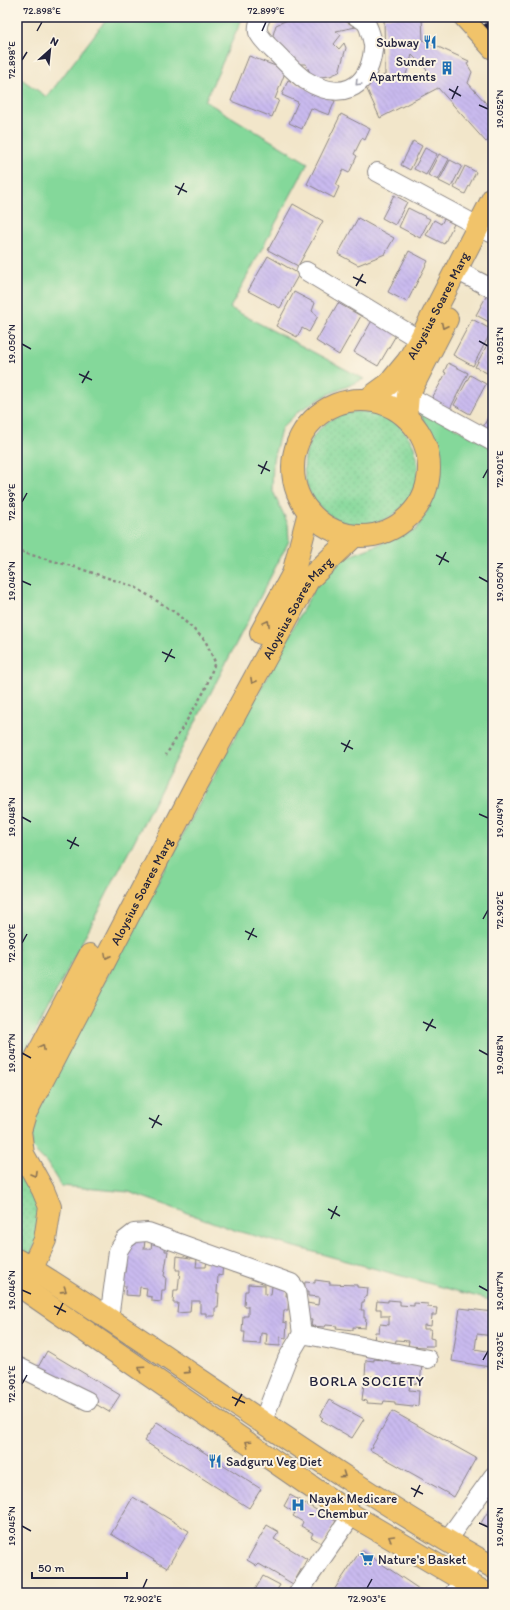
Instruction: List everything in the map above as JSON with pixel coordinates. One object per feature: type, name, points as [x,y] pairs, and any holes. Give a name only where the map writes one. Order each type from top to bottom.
[{"type":"main road","points":[[465,17],[493,48]]},
{"type":"main road","name":"Aloysius Soares Marg","points":[[406,417],[408,395],[427,343],[462,273],[488,229],[493,198]]},
{"type":"main road","name":"Aloysius Soares Marg","points":[[367,400],[389,384],[408,360],[427,343]]},
{"type":"main road","points":[[367,400],[388,406],[406,417],[420,434],[427,454],[428,475],[423,495],[412,513],[395,526],[376,534],[354,536],[338,532],[322,524],[309,512],[297,492],[292,470],[295,447],[306,426],[323,411],[344,402],[367,400]]},
{"type":"main road","name":"Aloysius Soares Marg","points":[[22,1264],[45,1240],[50,1207],[43,1190],[23,1154],[20,1131],[25,1114],[27,1086],[148,861],[293,574],[309,512]]},
{"type":"main road","name":"Aloysius Soares Marg","points":[[190,780],[308,580],[354,536]]},
{"type":"main road","points":[[22,1264],[109,1319],[368,1492],[485,1563]]},
{"type":"main road","points":[[17,1284],[454,1586],[485,1593]]},
{"type":"main road","points":[[284,1469],[301,1447]]},
{"type":"street","points":[[261,17],[258,24],[258,31],[265,42],[294,72],[313,84],[336,90],[349,90],[358,85],[372,62],[374,44],[364,19]]},
{"type":"street","points":[[377,172],[488,229]]},
{"type":"street","points":[[306,271],[427,343]]},
{"type":"street","points":[[462,273],[493,289]]},
{"type":"street","points":[[389,384],[493,442]]},
{"type":"street","points":[[109,1319],[118,1251],[125,1240],[134,1233],[148,1232],[291,1283],[296,1290],[302,1334],[288,1359],[263,1421]]},
{"type":"street","points":[[302,1334],[428,1359]]},
{"type":"street","points":[[17,1366],[88,1401]]},
{"type":"street","points":[[447,1540],[493,1476]]},
{"type":"street","points":[[298,1593],[357,1518]]},
{"type":"street","points":[[317,1593],[311,1589],[357,1518]]},
{"type":"street","points":[[454,1586],[485,1563]]},
{"type":"path","points":[[17,547],[24,553],[75,567],[135,587],[176,613],[204,640],[215,662],[205,690],[166,755]]},
{"type":"green space","points":[[108,17],[243,17],[205,101],[308,163],[230,308],[364,379],[327,395],[299,411],[281,429],[273,460],[272,489],[288,524],[289,541],[17,1068],[17,76],[47,97]]},
{"type":"green space","points":[[418,408],[493,448],[493,1301],[237,1231],[129,1192],[61,1186],[47,1163],[32,1148],[32,1128],[38,1106],[316,585],[344,558],[416,530],[427,511],[438,465],[429,431]]},
{"type":"green space","points":[[361,411],[383,415],[402,427],[414,446],[418,468],[414,490],[402,509],[383,521],[361,525],[339,521],[320,509],[308,490],[304,468],[308,446],[320,427],[339,415]]},
{"type":"green space","points":[[17,1168],[21,1171],[38,1205],[37,1240],[30,1256],[17,1247]]},
{"type":"building","points":[[294,17],[312,19],[338,17],[356,27],[336,31],[341,35],[334,44],[339,49],[344,43],[346,48],[339,72],[330,76],[315,76],[310,73],[306,64],[292,64],[279,50],[273,35],[276,25]]},
{"type":"building","name":"Sunder Apartments","points":[[384,17],[422,17],[423,40],[469,61],[467,64],[472,72],[468,83],[493,111],[493,137],[486,142],[438,88],[380,118],[364,83],[385,75]],"holes":[[[412,55],[430,73],[405,78]]]},
{"type":"building","points":[[249,56],[286,70],[275,99],[279,100],[272,117],[231,101]]},
{"type":"building","points":[[288,80],[335,101],[329,115],[311,108],[302,129],[289,123],[298,102],[282,95]]},
{"type":"building","points":[[341,114],[370,129],[365,140],[362,138],[354,154],[357,156],[349,173],[343,170],[336,185],[339,187],[334,198],[307,184]]},
{"type":"building","points":[[413,141],[422,146],[410,170],[401,165]]},
{"type":"building","points":[[425,148],[437,154],[426,175],[414,169]]},
{"type":"building","points":[[439,154],[449,159],[438,180],[428,175]]},
{"type":"building","points":[[450,160],[462,166],[451,187],[439,181]]},
{"type":"building","points":[[465,166],[476,172],[465,194],[454,188]]},
{"type":"building","points":[[394,195],[407,202],[395,225],[382,218]]},
{"type":"building","points":[[293,204],[323,221],[298,266],[268,250]]},
{"type":"building","points":[[408,208],[430,219],[420,238],[399,227]]},
{"type":"building","points":[[358,218],[394,238],[385,254],[358,265],[338,254]]},
{"type":"building","points":[[444,219],[454,224],[444,244],[426,235],[434,220],[441,224]]},
{"type":"building","points":[[409,251],[428,261],[407,302],[388,292]]},
{"type":"building","points":[[268,256],[299,274],[280,308],[248,291]]},
{"type":"building","points":[[294,292],[315,303],[312,311],[318,316],[309,332],[302,328],[297,337],[276,326]]},
{"type":"building","points":[[487,295],[493,299],[493,324],[476,315]]},
{"type":"building","points":[[338,303],[361,316],[339,355],[316,341]]},
{"type":"building","points":[[374,317],[399,330],[378,366],[354,352]]},
{"type":"building","points":[[472,319],[492,330],[473,366],[453,355]]},
{"type":"building","points":[[493,334],[493,376],[475,367]]},
{"type":"building","points":[[448,363],[468,373],[450,409],[431,400],[446,373],[444,372]]},
{"type":"building","points":[[470,375],[486,384],[470,414],[454,405]]},
{"type":"building","points":[[493,408],[493,435],[482,429]]},
{"type":"building","points":[[128,1239],[145,1240],[144,1249],[151,1249],[152,1241],[166,1242],[165,1251],[168,1251],[164,1276],[166,1277],[165,1290],[162,1290],[161,1302],[152,1301],[152,1297],[146,1296],[147,1288],[140,1287],[139,1296],[125,1295],[126,1286],[121,1286],[122,1272],[125,1272],[126,1263],[122,1263]]},
{"type":"building","points":[[177,1256],[197,1259],[196,1267],[206,1267],[207,1260],[223,1259],[222,1276],[218,1275],[218,1308],[215,1308],[215,1316],[206,1316],[206,1313],[200,1313],[200,1301],[191,1301],[190,1312],[177,1313],[178,1303],[173,1303],[174,1290],[178,1290],[180,1270],[176,1270]]},
{"type":"building","points":[[315,1280],[330,1282],[329,1284],[357,1285],[357,1287],[368,1288],[367,1297],[365,1296],[364,1302],[362,1302],[361,1310],[364,1310],[364,1318],[366,1318],[365,1328],[353,1327],[353,1330],[336,1328],[337,1326],[311,1326],[312,1320],[301,1319],[306,1312],[307,1303],[318,1305],[319,1297],[308,1296],[308,1292],[304,1292],[305,1282],[315,1283]]},
{"type":"building","points":[[248,1284],[265,1285],[265,1294],[271,1295],[272,1286],[287,1287],[286,1296],[289,1296],[288,1310],[284,1310],[283,1322],[287,1323],[286,1338],[280,1337],[280,1346],[266,1345],[267,1334],[261,1333],[260,1344],[244,1343],[245,1332],[242,1332],[243,1316],[248,1316],[248,1306],[244,1306],[245,1291],[248,1291]]},
{"type":"building","points":[[388,1300],[400,1301],[400,1305],[414,1306],[414,1303],[428,1304],[428,1307],[437,1308],[436,1315],[432,1315],[431,1326],[424,1325],[424,1329],[431,1329],[430,1338],[434,1339],[434,1346],[408,1346],[409,1341],[396,1340],[395,1346],[374,1341],[375,1332],[379,1332],[380,1324],[389,1325],[389,1316],[381,1316],[381,1309],[376,1309],[377,1301],[388,1302]]},
{"type":"building","points":[[460,1308],[493,1312],[493,1336],[477,1334],[475,1349],[492,1352],[490,1367],[452,1361]]},
{"type":"building","points":[[47,1351],[120,1395],[109,1412],[37,1369]]},
{"type":"building","points":[[374,1359],[392,1361],[392,1364],[401,1365],[401,1362],[422,1365],[420,1384],[410,1383],[409,1390],[419,1391],[418,1406],[413,1405],[413,1407],[395,1405],[395,1402],[384,1401],[383,1404],[367,1403],[367,1401],[362,1400],[364,1383],[373,1384],[374,1377],[365,1376],[366,1360],[374,1361]]},
{"type":"building","points":[[329,1400],[364,1419],[352,1438],[321,1420],[323,1418],[320,1416]]},
{"type":"building","points":[[392,1411],[476,1458],[454,1497],[370,1450]]},
{"type":"building","points":[[157,1422],[261,1489],[249,1508],[144,1441]]},
{"type":"building","points":[[290,1495],[336,1521],[323,1544],[311,1537],[313,1533],[301,1526],[303,1522],[293,1516],[295,1513],[284,1506]]},
{"type":"building","points":[[133,1497],[189,1531],[167,1568],[111,1534]]},
{"type":"building","points":[[493,1503],[493,1524],[492,1523],[489,1528],[481,1523]]},
{"type":"building","points":[[267,1525],[279,1532],[274,1539],[307,1559],[293,1584],[259,1564],[257,1566],[247,1560]]},
{"type":"building","points":[[361,1550],[425,1593],[332,1593]]},
{"type":"building","points":[[263,1576],[280,1585],[275,1593],[261,1593],[255,1590]]},
{"type":"railway","points":[[479,17],[493,32]]},
{"type":"place","name":"Subway","points":[[430,42]]},
{"type":"place","name":"Sunder Apartments","points":[[447,68]]},
{"type":"place","name":"Sadguru Veg Diet","points":[[215,1461]]},
{"type":"place","name":"Nayak Medicare - Chembur","points":[[298,1505]]},
{"type":"place","name":"Nature's Basket","points":[[367,1559]]},
{"type":"district","name":"BORLA SOCIETY","points":[[367,1381]]}]
